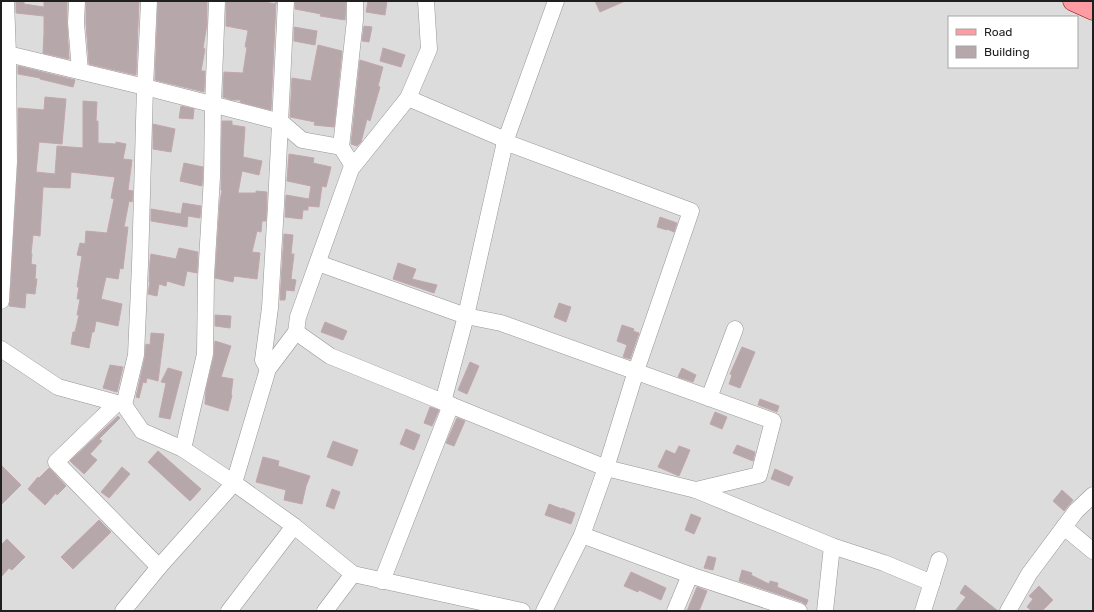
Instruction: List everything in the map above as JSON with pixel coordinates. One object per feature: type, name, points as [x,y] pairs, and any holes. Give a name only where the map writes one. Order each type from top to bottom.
[{"type":"main road","points":[[1073,1],[1093,10]]},
{"type":"street","points":[[1,302],[9,162],[4,53],[6,1]]},
{"type":"street","points":[[78,1],[76,23],[80,71]]},
{"type":"street","points":[[149,1],[136,355],[121,404],[56,462],[159,567]]},
{"type":"street","points":[[183,449],[205,354],[206,277],[212,177],[217,1]]},
{"type":"street","points":[[268,369],[263,360],[270,308],[286,1]]},
{"type":"street","points":[[353,166],[341,147],[355,20],[355,1]]},
{"type":"street","points":[[123,611],[159,567],[234,483],[268,369],[296,332],[298,317],[351,169],[408,98],[429,49],[426,1]]},
{"type":"street","points":[[382,580],[447,403],[505,142],[556,1]]},
{"type":"street","points":[[4,53],[146,87],[280,122],[302,140],[341,147]]},
{"type":"street","points":[[408,98],[501,138],[505,142],[691,211],[636,371],[606,468],[582,535],[544,611]]},
{"type":"street","points":[[318,263],[466,316],[501,323],[773,421],[759,475],[696,490]]},
{"type":"street","points":[[709,398],[735,329]]},
{"type":"street","points":[[296,332],[330,356],[606,468],[696,490],[832,546],[884,563],[932,583]]},
{"type":"street","points":[[1,349],[58,387],[121,404],[142,431],[183,449],[234,483],[294,526],[353,574],[522,611]]},
{"type":"street","points":[[1008,611],[1029,574],[1076,511],[1093,495]]},
{"type":"street","points":[[229,611],[294,526]]},
{"type":"street","points":[[1064,527],[1093,551]]},
{"type":"street","points":[[582,535],[690,575],[799,611]]},
{"type":"street","points":[[825,611],[832,546]]},
{"type":"street","points":[[923,611],[939,560]]},
{"type":"street","points":[[325,611],[353,574]]},
{"type":"street","points":[[675,611],[690,575]]},
{"type":"shaded area","points":[[1,1],[1093,1],[1093,611],[1,611]]},
{"type":"building","points":[[16,1],[24,1],[24,4],[44,7],[44,1],[67,1],[69,59],[43,53],[44,16],[16,13]]},
{"type":"building","points":[[86,1],[139,1],[136,75],[89,64]]},
{"type":"building","points":[[158,1],[207,1],[207,24],[203,48],[205,49],[201,71],[205,71],[204,92],[155,80]]},
{"type":"building","points":[[226,1],[260,1],[276,4],[271,110],[240,102],[241,100],[232,100],[223,97],[224,72],[243,73],[248,31],[226,26]]},
{"type":"building","points":[[295,1],[346,1],[345,20],[320,16],[321,14],[295,9]]},
{"type":"building","points":[[368,1],[387,1],[385,15],[366,12]]},
{"type":"building","points":[[595,1],[625,1],[600,12]]},
{"type":"building","points":[[364,26],[372,27],[369,42],[362,41]]},
{"type":"building","points":[[294,27],[317,31],[315,45],[294,41]]},
{"type":"building","points":[[318,45],[342,51],[334,127],[314,125],[315,122],[290,117],[292,78],[311,81]]},
{"type":"building","points":[[383,48],[405,55],[401,67],[380,61]]},
{"type":"building","points":[[360,60],[383,67],[378,86],[380,87],[370,121],[367,119],[361,142],[357,146],[351,144]]},
{"type":"building","points":[[18,66],[75,80],[73,87],[18,74]]},
{"type":"building","points":[[45,97],[66,99],[62,144],[39,142],[36,172],[55,174],[57,146],[83,148],[83,101],[97,102],[96,121],[98,121],[98,143],[116,144],[116,142],[126,144],[123,159],[132,160],[128,190],[133,191],[132,202],[129,201],[124,227],[128,227],[123,269],[120,268],[118,279],[106,277],[101,299],[122,304],[118,326],[96,321],[89,348],[71,344],[73,332],[75,332],[79,315],[77,315],[80,299],[77,299],[79,287],[77,287],[82,256],[77,255],[80,243],[85,244],[86,231],[107,233],[114,199],[111,198],[115,177],[71,172],[70,188],[43,187],[40,236],[33,235],[31,254],[31,264],[36,265],[35,279],[37,279],[35,294],[26,293],[25,308],[9,306],[18,162],[18,108],[44,110]]},
{"type":"building","points":[[181,106],[194,109],[193,119],[179,118]]},
{"type":"building","points":[[222,121],[232,121],[232,125],[245,127],[243,157],[262,161],[259,175],[242,171],[238,193],[256,193],[256,191],[267,192],[266,221],[262,221],[261,232],[257,231],[252,252],[260,253],[257,279],[234,276],[233,282],[215,278],[222,191]]},
{"type":"building","points":[[153,124],[175,129],[171,152],[153,149]]},
{"type":"building","points":[[289,154],[314,158],[313,163],[331,167],[326,187],[322,186],[319,207],[308,206],[308,210],[303,210],[302,219],[285,217],[286,195],[309,199],[311,186],[287,181]]},
{"type":"building","points":[[184,163],[203,167],[202,186],[180,181]]},
{"type":"building","points":[[183,203],[201,206],[200,218],[188,216],[187,227],[151,221],[151,209],[181,214]]},
{"type":"building","points":[[660,217],[677,223],[674,232],[657,227]]},
{"type":"building","points":[[284,234],[293,235],[291,254],[294,254],[291,279],[296,280],[294,291],[286,290],[285,300],[280,300]]},
{"type":"building","points":[[179,248],[198,252],[197,273],[187,271],[184,286],[167,281],[166,286],[159,284],[157,296],[148,294],[151,254],[176,259]]},
{"type":"building","points":[[398,263],[416,269],[412,279],[437,285],[434,293],[393,279]]},
{"type":"building","points":[[559,303],[571,307],[566,322],[554,317]]},
{"type":"building","points":[[215,315],[231,316],[230,328],[215,326]]},
{"type":"building","points":[[325,322],[347,331],[343,340],[321,332]]},
{"type":"building","points":[[622,325],[634,329],[633,331],[639,333],[630,359],[623,357],[627,345],[617,341]]},
{"type":"building","points":[[151,333],[164,334],[158,381],[147,378],[146,383],[143,382],[139,398],[136,397],[145,357],[146,344],[150,345]]},
{"type":"building","points":[[215,341],[231,346],[221,377],[233,379],[232,395],[228,411],[205,404],[206,390],[214,356]]},
{"type":"building","points":[[742,347],[755,352],[740,388],[729,384],[732,375],[730,374]]},
{"type":"building","points":[[470,362],[479,366],[467,394],[458,390]]},
{"type":"building","points":[[110,365],[123,367],[117,392],[103,388]]},
{"type":"building","points":[[168,368],[182,372],[170,419],[159,417],[166,383],[161,382]]},
{"type":"building","points":[[682,368],[696,375],[693,382],[678,377]]},
{"type":"building","points":[[760,399],[779,406],[777,412],[758,405]]},
{"type":"building","points":[[430,407],[439,410],[432,426],[424,423]]},
{"type":"building","points":[[715,412],[727,417],[722,429],[710,424]]},
{"type":"building","points":[[118,416],[120,418],[99,439],[102,441],[90,454],[97,460],[84,474],[70,461]]},
{"type":"building","points":[[457,418],[465,421],[454,446],[446,443]]},
{"type":"building","points":[[406,429],[420,435],[414,450],[400,444]]},
{"type":"building","points":[[333,441],[358,450],[352,466],[327,457]]},
{"type":"building","points":[[737,445],[755,452],[753,461],[733,453]]},
{"type":"building","points":[[679,446],[690,450],[679,476],[658,467],[666,450],[675,454]]},
{"type":"building","points":[[158,451],[201,489],[190,501],[148,462]]},
{"type":"building","points":[[263,457],[279,461],[278,466],[310,476],[302,504],[284,500],[286,490],[256,482]]},
{"type":"building","points":[[1,465],[21,485],[1,505]]},
{"type":"building","points":[[122,467],[130,474],[109,498],[101,492]]},
{"type":"building","points":[[49,468],[66,486],[57,495],[56,493],[45,505],[28,489],[38,477],[39,478]]},
{"type":"building","points":[[775,469],[793,477],[789,486],[771,479]]},
{"type":"building","points":[[332,489],[340,492],[334,509],[326,506]]},
{"type":"building","points":[[1062,490],[1073,500],[1064,511],[1053,501]]},
{"type":"building","points":[[549,504],[575,513],[571,524],[545,515]]},
{"type":"building","points":[[691,514],[701,518],[694,534],[685,530]]},
{"type":"building","points":[[99,520],[111,532],[73,569],[61,557]]},
{"type":"building","points":[[7,539],[25,557],[12,570],[9,568],[1,577],[1,545]]},
{"type":"building","points":[[708,556],[716,558],[713,570],[704,568]]},
{"type":"building","points":[[742,570],[752,573],[751,575],[769,584],[770,581],[778,583],[777,587],[808,600],[806,605],[802,602],[739,581]]},
{"type":"building","points":[[631,572],[666,588],[661,600],[639,590],[638,592],[624,586]]},
{"type":"building","points":[[965,585],[998,611],[955,611],[966,597],[960,593]]},
{"type":"building","points":[[1039,586],[1053,600],[1042,611],[1032,611],[1027,607],[1033,599],[1029,596]]},
{"type":"building","points":[[697,587],[707,591],[699,611],[687,611]]}]
